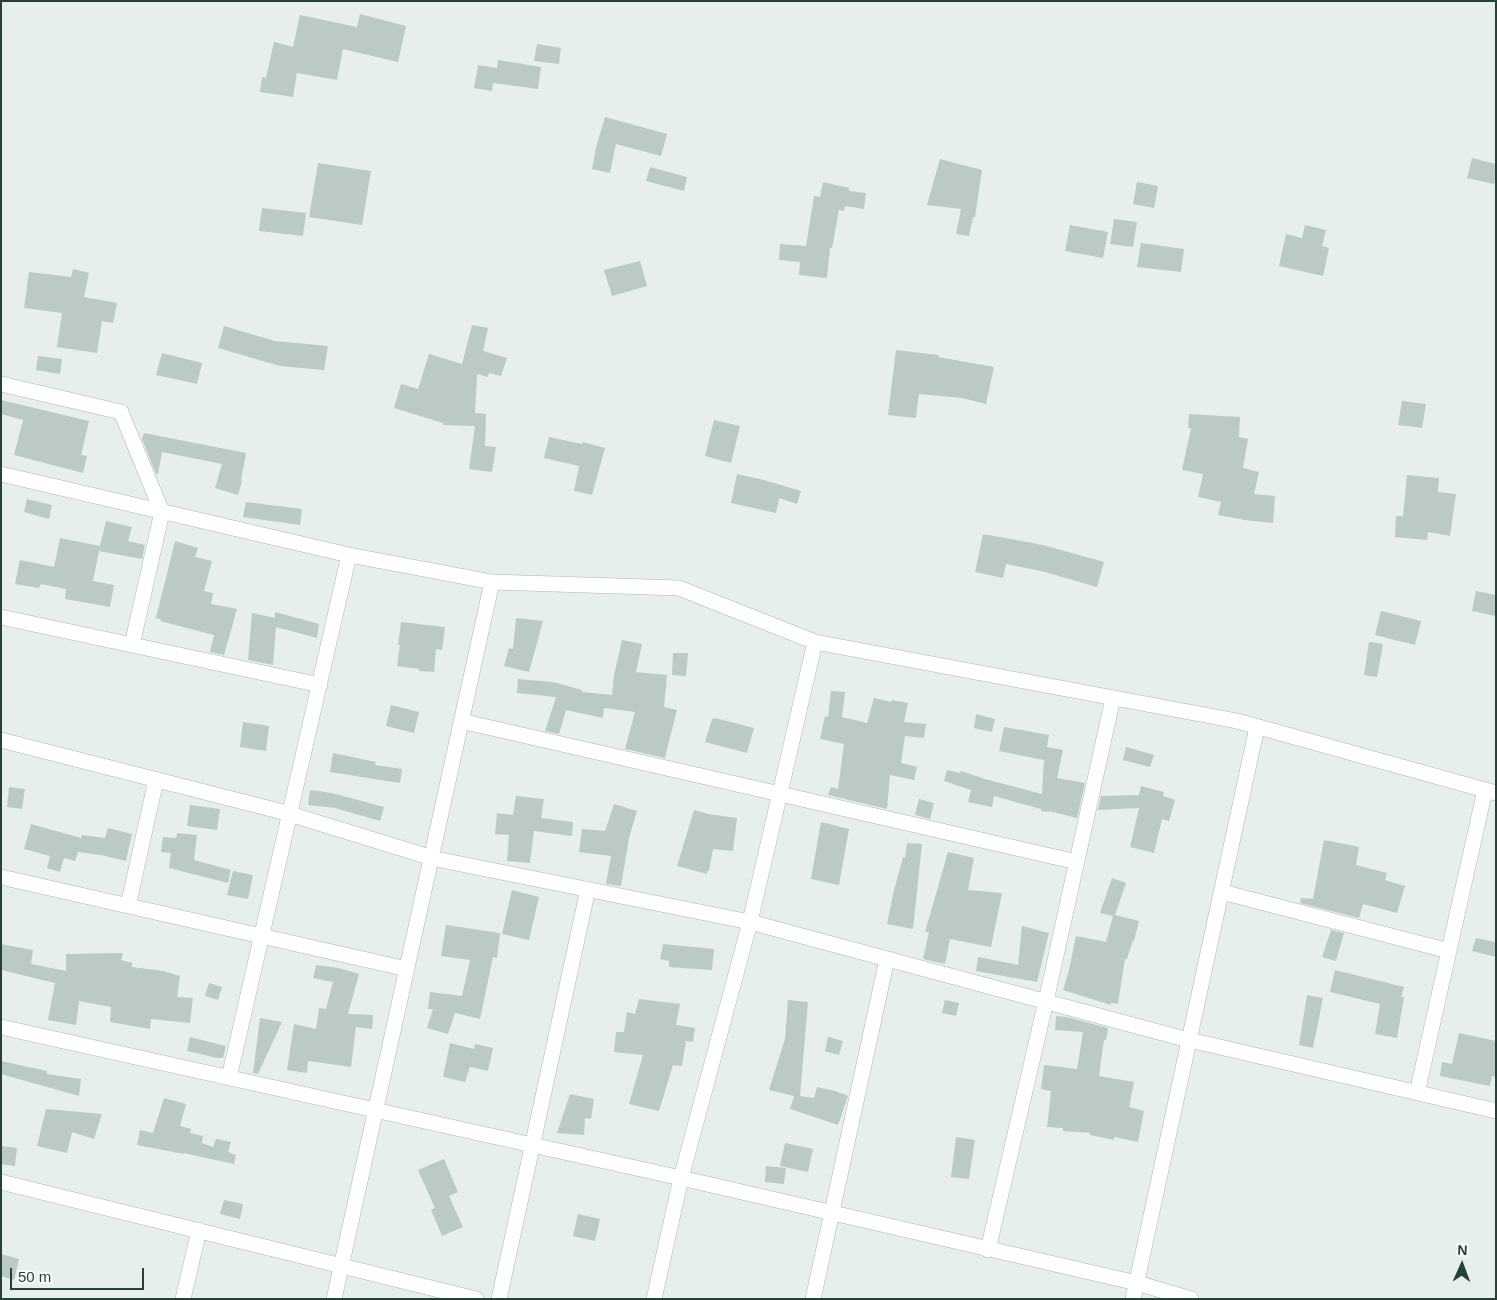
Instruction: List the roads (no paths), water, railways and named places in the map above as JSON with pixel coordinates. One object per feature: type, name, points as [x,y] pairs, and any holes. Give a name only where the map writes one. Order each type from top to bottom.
[{"type":"street","points":[[1,384],[121,412],[162,512],[132,645]]},
{"type":"street","points":[[1,474],[349,555],[492,582],[679,588],[815,642],[1236,721],[1490,791],[1449,951],[1417,1093]]},
{"type":"street","points":[[229,1078],[349,555]]},
{"type":"street","points":[[334,1299],[492,582]]},
{"type":"street","points":[[1,617],[320,685]]},
{"type":"street","points":[[654,1299],[681,1178],[750,922],[815,642]]},
{"type":"street","points":[[988,1250],[1046,1001],[1113,698]]},
{"type":"street","points":[[461,721],[1076,862]]},
{"type":"street","points":[[1133,1299],[1257,727]]},
{"type":"street","points":[[1,740],[290,814],[431,857],[750,922],[1189,1040],[1496,1111]]},
{"type":"street","points":[[128,906],[156,780]]},
{"type":"street","points":[[1,878],[407,969]]},
{"type":"street","points":[[500,1299],[588,889]]},
{"type":"street","points":[[1222,892],[1449,951]]},
{"type":"street","points":[[813,1299],[887,958]]},
{"type":"street","points":[[1,1028],[681,1178],[1137,1283],[1191,1299]]},
{"type":"street","points":[[1,1182],[476,1299]]},
{"type":"street","points":[[183,1299],[198,1230]]}]
